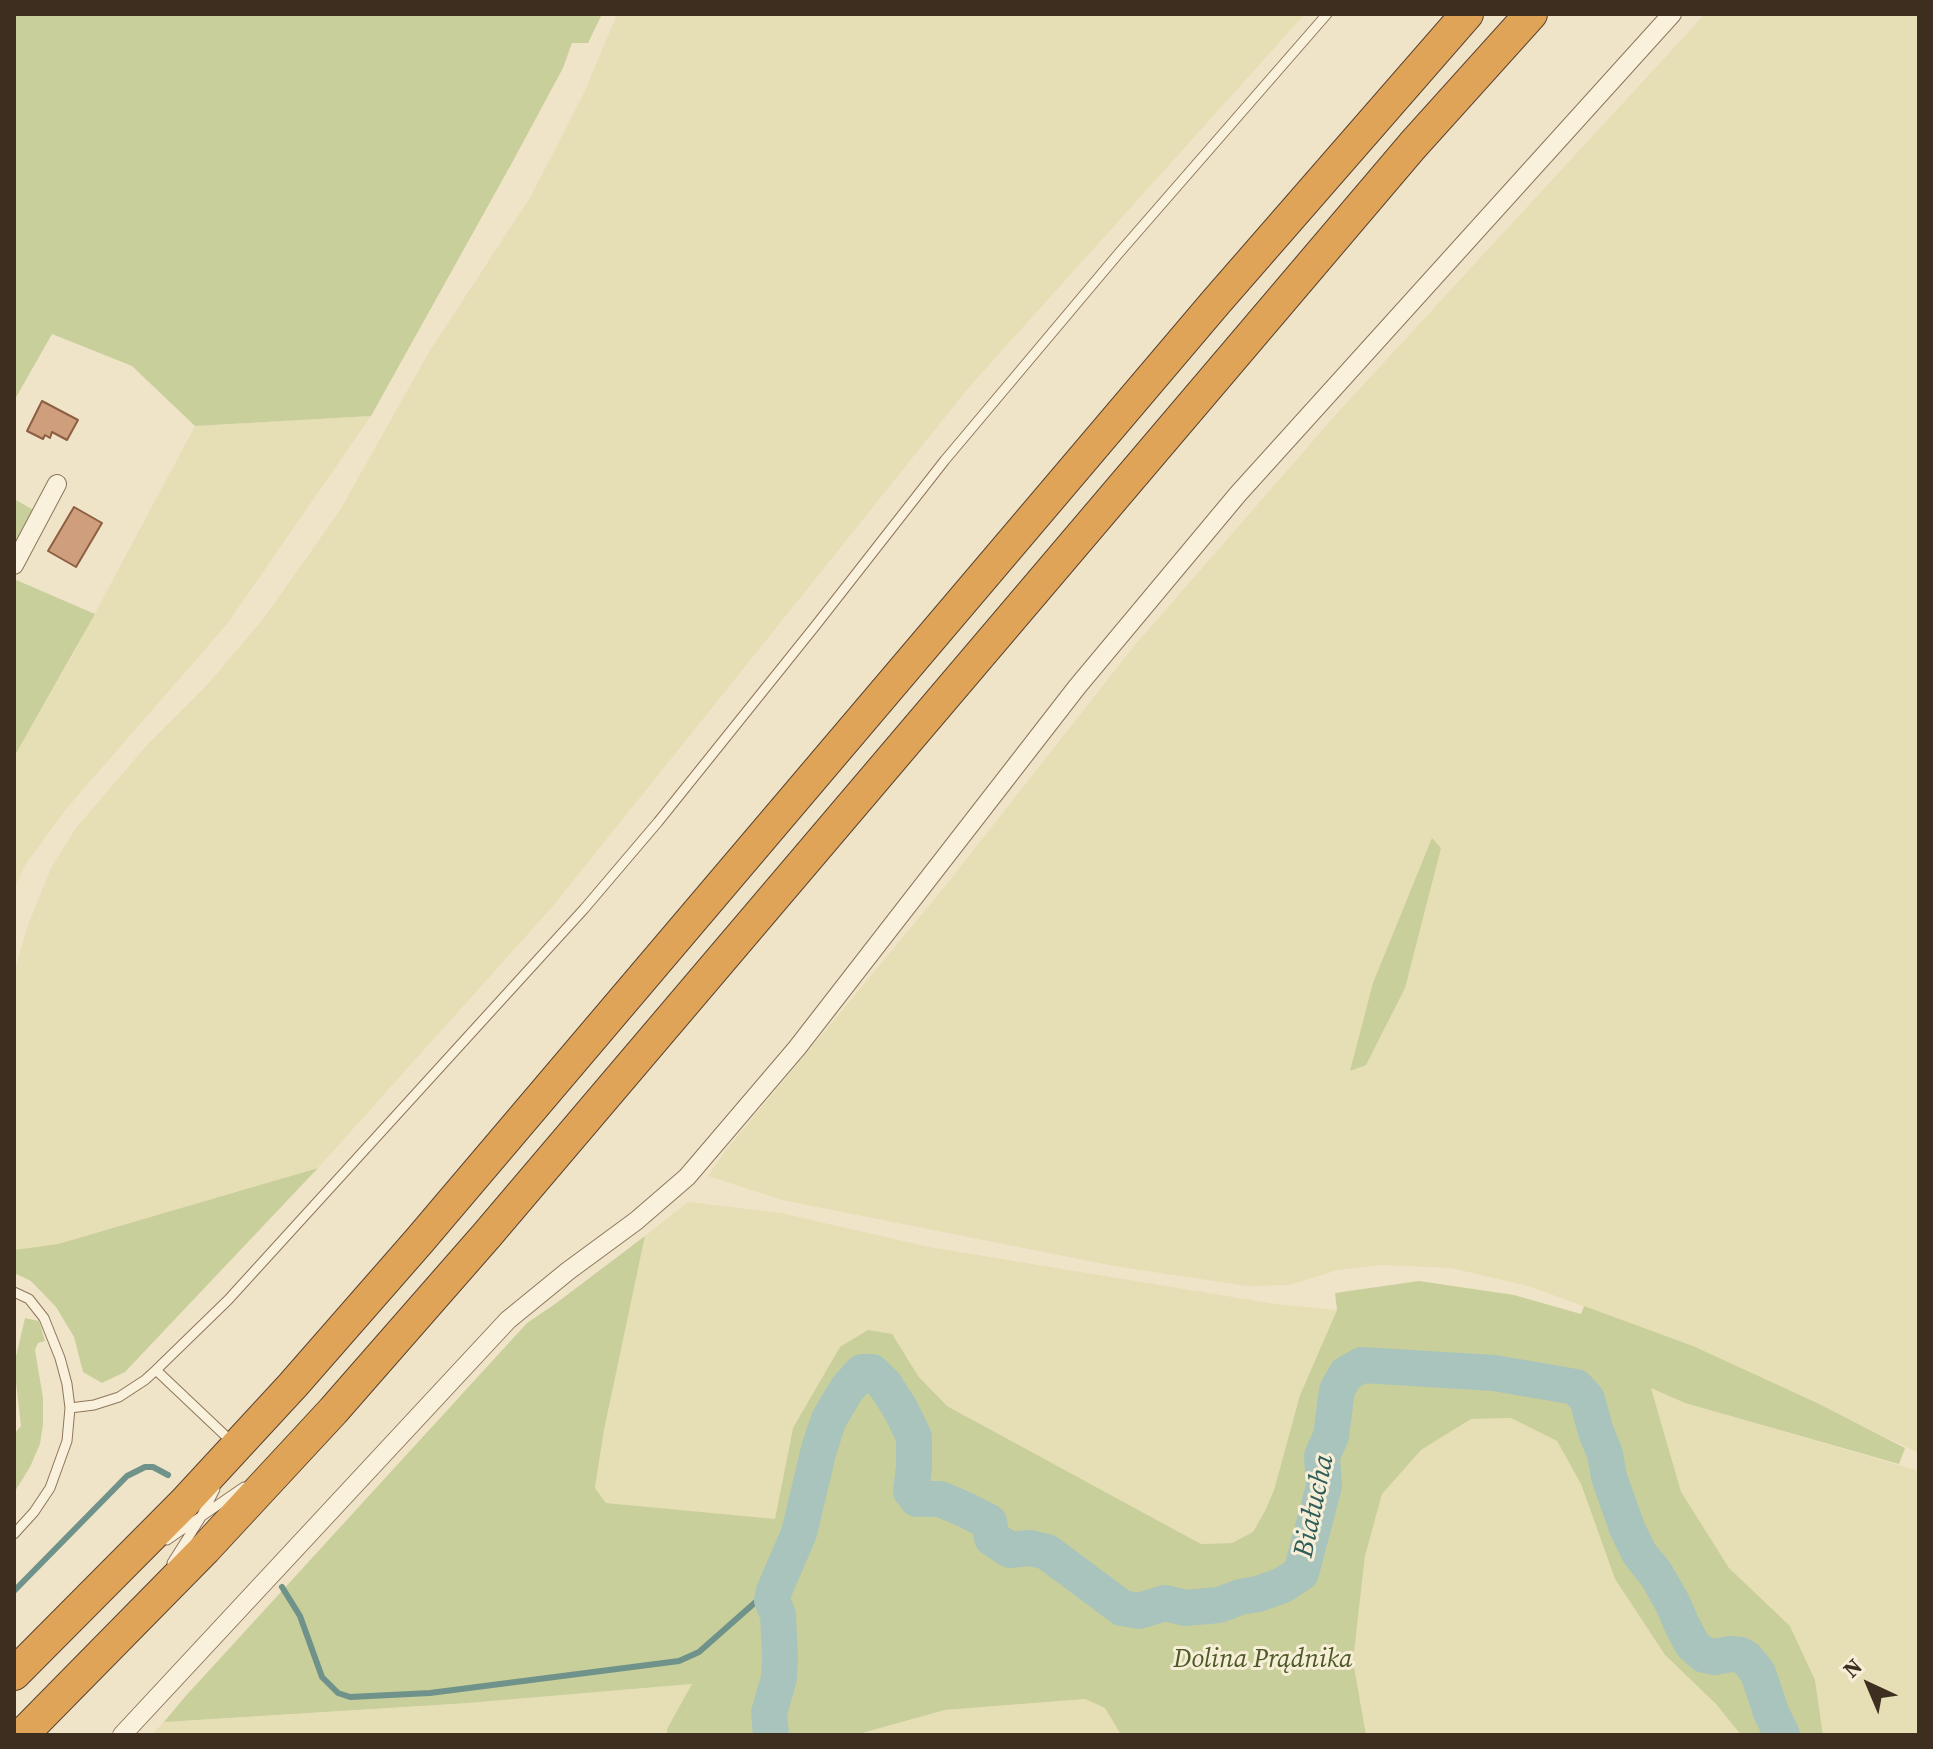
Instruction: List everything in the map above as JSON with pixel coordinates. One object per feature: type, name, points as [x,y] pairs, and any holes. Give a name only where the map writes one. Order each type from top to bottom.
[{"type":"highway","points":[[14,1674],[237,1446],[419,1241],[1216,302],[1467,14]]},
{"type":"highway","points":[[22,1735],[205,1549],[487,1235],[1413,145],[1531,14]]},
{"type":"street","points":[[122,1735],[508,1320],[636,1221],[687,1177],[797,1048],[1077,687],[1179,563],[1672,14]]},
{"type":"street","points":[[14,565],[57,484]]},
{"type":"lane","points":[[70,1408],[119,1397],[156,1370],[228,1300],[584,909],[688,785],[945,460],[1119,253],[1327,14]]},
{"type":"lane","points":[[14,1292],[29,1299],[44,1318],[60,1358],[70,1408],[67,1441],[50,1488],[14,1534]]},
{"type":"lane","points":[[156,1370],[237,1446],[201,1517],[168,1569]]},
{"type":"lane","points":[[261,1475],[297,1449]]},
{"type":"lane","points":[[164,1543],[249,1483]]},
{"type":"lane","points":[[102,1586],[151,1551]]},
{"type":"lane","points":[[136,1621],[160,1582]]},
{"type":"shaded area","points":[[617,14],[1305,14],[970,386],[553,906],[318,1168],[58,1244],[14,1250],[14,973],[28,925],[51,868],[75,829],[146,746],[208,684],[264,618],[340,510],[429,352],[531,196],[584,93]]},
{"type":"shaded area","points":[[1705,14],[1919,14],[1919,1453],[1693,1346],[1528,1286],[1451,1268],[1382,1265],[1338,1270],[1289,1285],[1247,1286],[1114,1266],[782,1200],[708,1176],[726,1150],[942,890],[1134,646],[1340,410]]},
{"type":"shaded area","points":[[371,416],[227,624],[67,808],[25,865],[14,889],[14,757],[71,658],[195,426]]},
{"type":"shaded area","points":[[688,1202],[781,1213],[929,1247],[1275,1304],[1337,1310],[1300,1395],[1274,1490],[1265,1511],[1253,1532],[1232,1543],[1201,1544],[947,1406],[919,1377],[907,1356],[793,1428],[775,1520],[606,1503],[595,1489],[604,1430],[645,1236]]},
{"type":"shaded area","points":[[1650,1387],[1686,1403],[1919,1471],[1919,1735],[1823,1735],[1815,1680],[1790,1626],[1729,1568],[1680,1492]]},
{"type":"shaded area","points":[[1511,1418],[1557,1441],[1581,1484],[1615,1579],[1665,1655],[1716,1704],[1741,1735],[1366,1735],[1353,1661],[1365,1556],[1382,1493],[1421,1450],[1471,1419]]},
{"type":"shaded area","points":[[693,1684],[667,1729],[667,1735],[151,1735],[164,1722],[468,1703]]},
{"type":"shaded area","points":[[1085,1699],[1105,1708],[1121,1735],[855,1735],[945,1710]]},
{"type":"green space","points":[[14,14],[602,14],[588,43],[572,43],[563,68],[513,161],[371,416],[195,426],[132,366],[52,334],[14,401]]},
{"type":"green space","points":[[14,499],[37,512],[14,555]]},
{"type":"green space","points":[[14,579],[95,614],[14,757]]},
{"type":"green space","points":[[1432,838],[1441,848],[1405,988],[1366,1065],[1350,1071],[1373,983]]},
{"type":"green space","points":[[318,1168],[125,1372],[102,1383],[83,1372],[74,1337],[56,1307],[31,1281],[14,1273],[14,1250],[58,1244]]},
{"type":"green space","name":"Dolina Prądnika","points":[[645,1236],[604,1430],[595,1488],[606,1503],[775,1519],[793,1428],[840,1347],[868,1330],[892,1334],[919,1377],[947,1406],[1201,1544],[1232,1543],[1253,1532],[1265,1511],[1274,1490],[1300,1395],[1337,1310],[1335,1293],[1419,1281],[1514,1295],[1581,1314],[1584,1306],[1693,1346],[1905,1448],[1899,1464],[1685,1403],[1651,1388],[1681,1492],[1729,1568],[1790,1626],[1815,1680],[1823,1735],[1741,1735],[1716,1704],[1665,1655],[1615,1579],[1581,1484],[1557,1441],[1511,1418],[1471,1419],[1421,1450],[1382,1494],[1365,1556],[1353,1661],[1366,1735],[1121,1735],[1105,1708],[1085,1699],[945,1710],[855,1735],[667,1735],[667,1729],[692,1684],[468,1703],[164,1722],[527,1323]]},
{"type":"green space","points":[[25,1318],[39,1321],[45,1341],[38,1343],[35,1350],[43,1398],[43,1424],[40,1444],[14,1493],[14,1434],[21,1426],[14,1365]]},
{"type":"building","points":[[42,401],[78,420],[67,440],[52,432],[50,438],[45,435],[43,439],[27,431]]},
{"type":"building","points":[[74,507],[102,523],[76,567],[48,551]]},
{"type":"waterway","name":"Białucha","points":[[771,1735],[769,1713],[779,1678],[780,1658],[778,1615],[772,1600],[774,1591],[799,1533],[829,1419],[847,1389],[862,1372],[872,1372],[885,1385],[914,1437],[911,1491],[917,1499],[940,1499],[966,1510],[989,1522],[992,1538],[1010,1550],[1030,1548],[1047,1552],[1122,1608],[1139,1611],[1165,1603],[1185,1608],[1219,1605],[1283,1585],[1301,1573],[1324,1486],[1322,1456],[1331,1436],[1337,1390],[1346,1374],[1362,1365],[1494,1373],[1576,1387],[1587,1399],[1627,1528],[1639,1553],[1656,1574],[1673,1604],[1692,1644],[1704,1655],[1741,1655],[1747,1659],[1758,1673],[1782,1735]]},
{"type":"waterway","points":[[14,1591],[127,1476],[145,1467],[153,1467],[168,1475]]},
{"type":"waterway","points":[[282,1587],[300,1616],[322,1677],[338,1693],[350,1697],[430,1693],[679,1661],[699,1652],[776,1584]]}]
